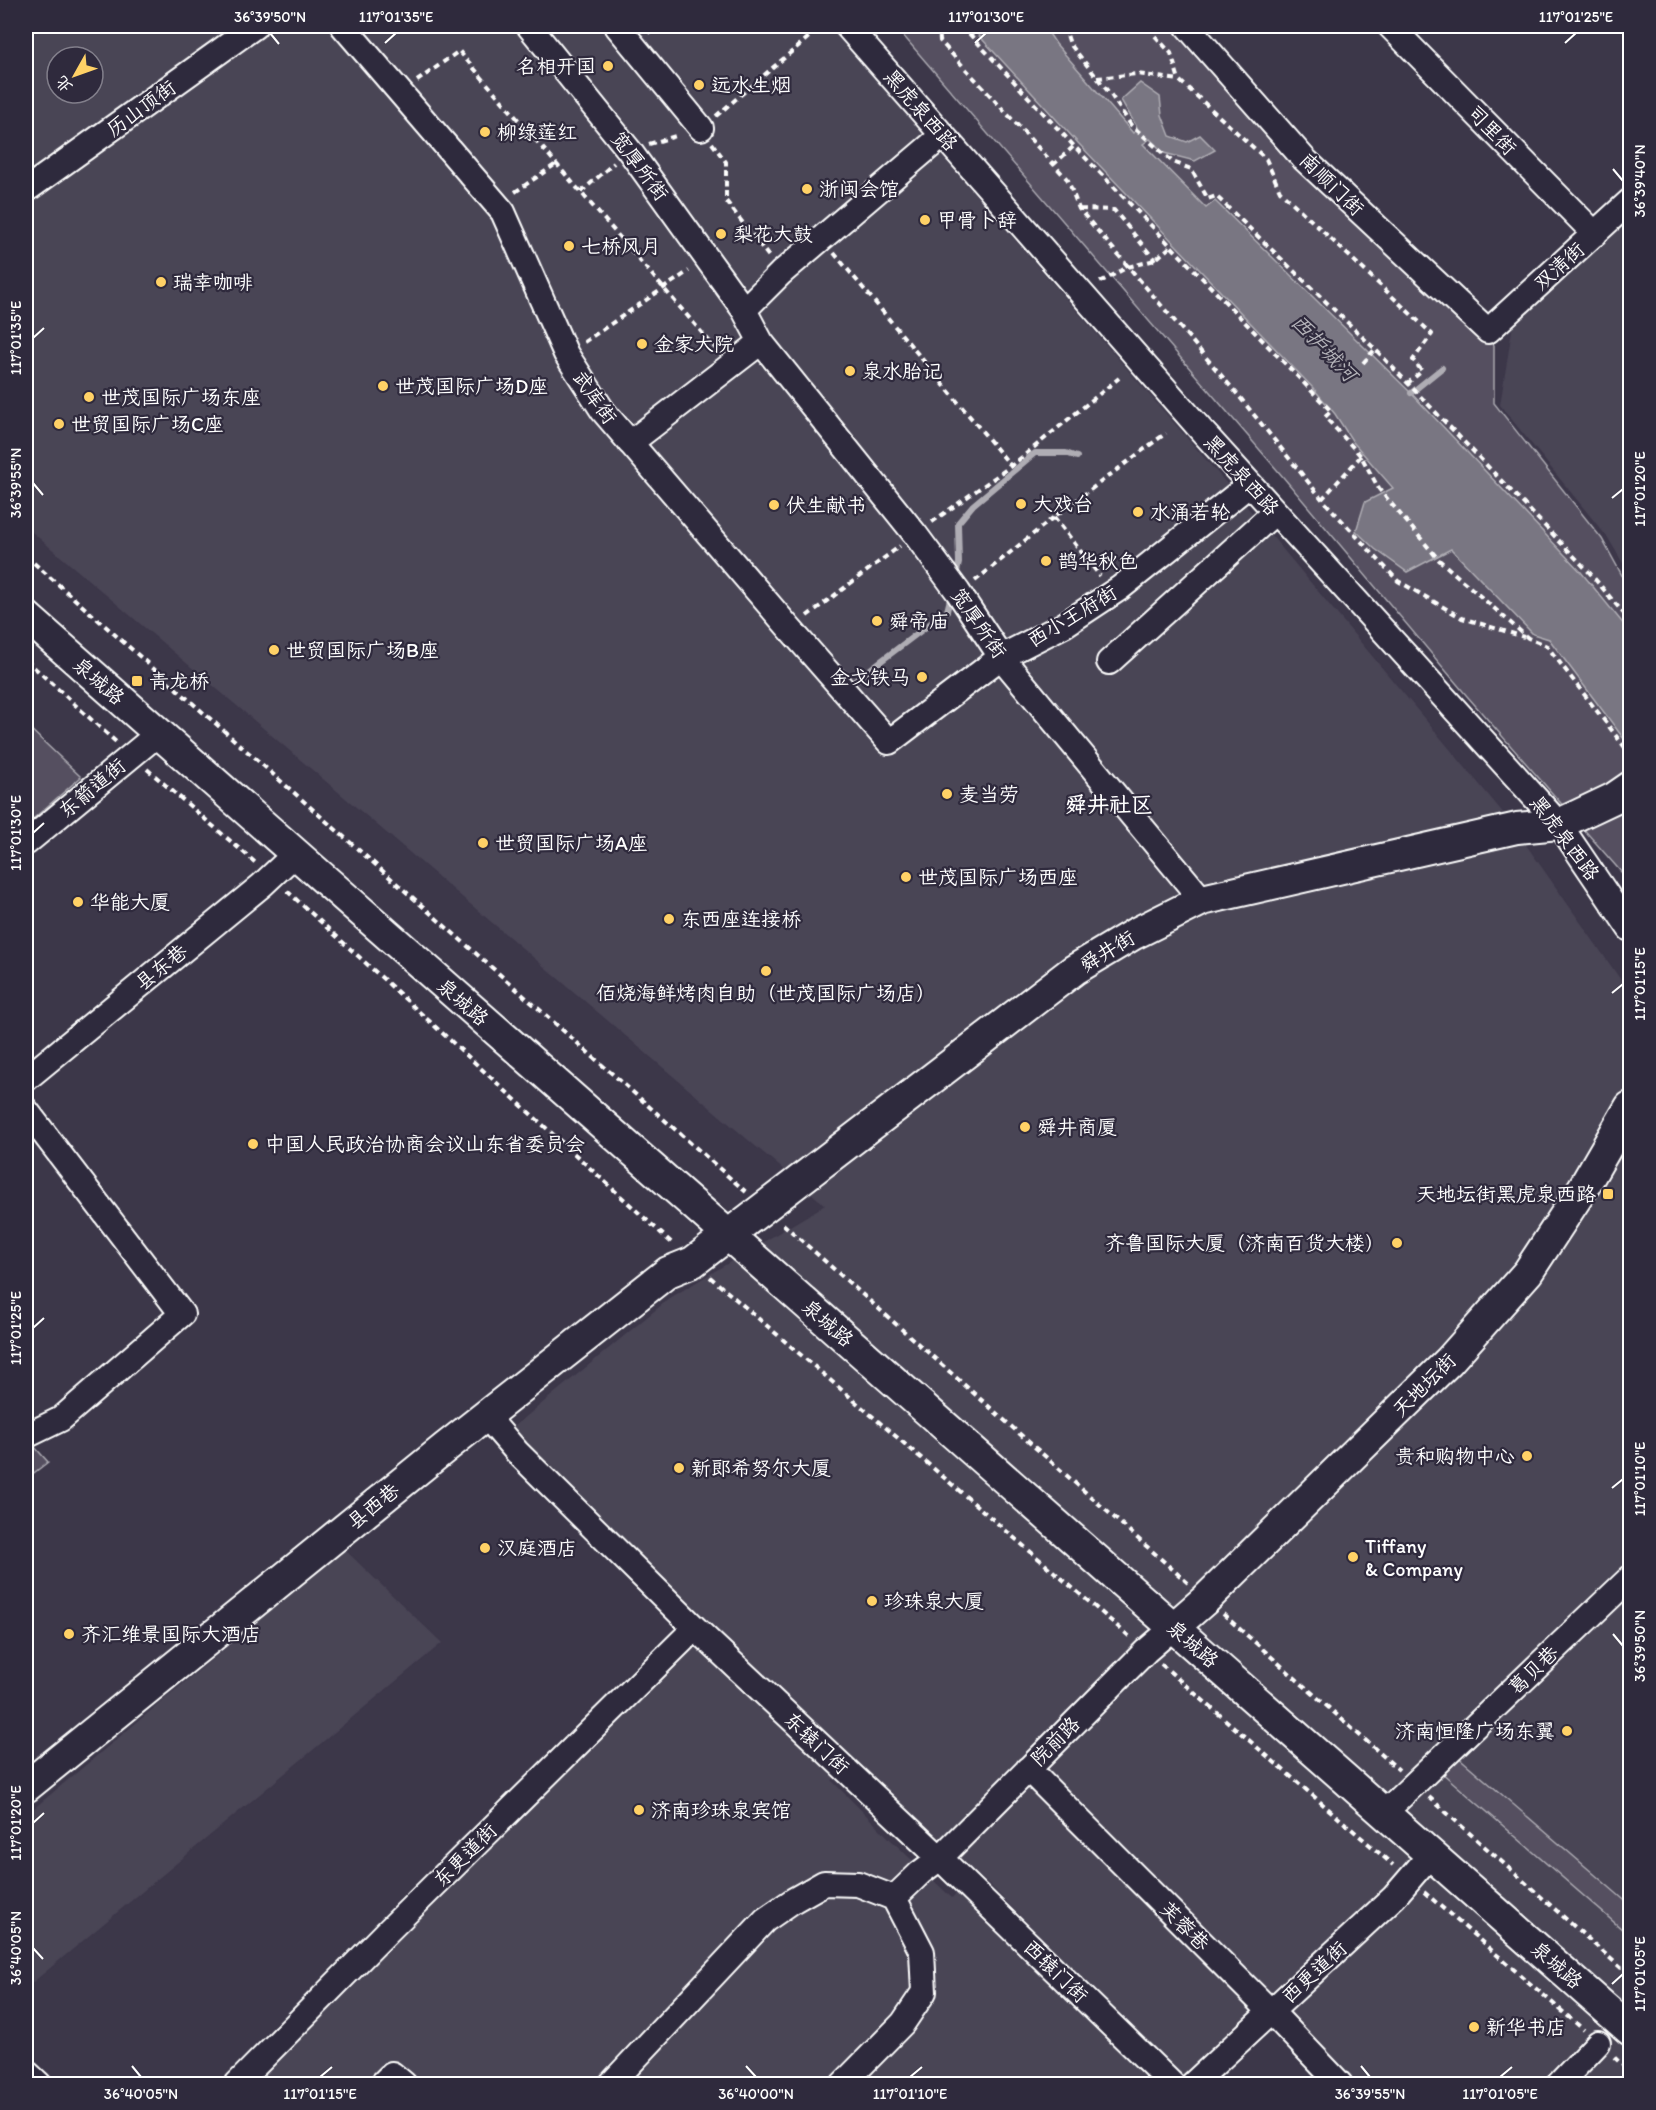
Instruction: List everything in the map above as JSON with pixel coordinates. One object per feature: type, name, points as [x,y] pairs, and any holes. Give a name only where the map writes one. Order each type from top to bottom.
[{"type":"main road","name":"泉城路","points":[[26,616],[1630,2030]]},
{"type":"main road","name":"舜井街","points":[[727,1234],[765,1208],[1074,970],[1134,934],[1202,900],[1517,828],[1559,824],[1622,793]]},
{"type":"main road","name":"天地坛街","points":[[1173,1627],[1206,1599],[1449,1361],[1528,1272],[1583,1188],[1630,1107]]},
{"type":"main road","name":"县西巷","points":[[26,1787],[668,1272],[693,1262],[727,1234]]},
{"type":"street","name":"历山顶街","points":[[26,190],[255,26]]},
{"type":"street","name":"武库街","points":[[346,26],[503,212],[566,354],[603,411],[889,742]]},
{"type":"street","name":"宽厚所街","points":[[529,26],[630,150],[744,310],[761,342],[944,573],[1002,657],[1202,900]]},
{"type":"street","points":[[617,26],[702,128]]},
{"type":"street","name":"黑虎泉西路","points":[[847,26],[1250,484],[1559,824],[1630,929]]},
{"type":"street","name":"南顺门街","points":[[1187,26],[1304,159],[1488,331]]},
{"type":"street","name":"司里街","points":[[1390,26],[1595,234]]},
{"type":"street","points":[[744,310],[781,273],[944,135]]},
{"type":"street","name":"双清街","points":[[1488,331],[1630,201]]},
{"type":"street","points":[[630,443],[761,342]]},
{"type":"street","name":"西小王府街","points":[[889,742],[1002,657],[1064,625],[1113,592],[1250,484]]},
{"type":"street","points":[[1109,662],[1275,512]]},
{"type":"street","name":"东箭道街","points":[[26,843],[159,733]]},
{"type":"street","name":"县东巷","points":[[26,1079],[253,892],[295,854]]},
{"type":"street","points":[[26,1110],[182,1314],[61,1419],[26,1436]]},
{"type":"street","name":"东辕门街","points":[[486,1416],[517,1452],[695,1628],[940,1858]]},
{"type":"street","name":"葛贝巷","points":[[1384,1813],[1630,1578]]},
{"type":"street","name":"院前路","points":[[894,1898],[920,1873],[940,1858],[1146,1651],[1173,1627]]},
{"type":"street","name":"东更道街","points":[[237,2085],[396,1923],[695,1628]]},
{"type":"street","name":"芙蓉巷","points":[[1028,1769],[1340,2084]]},
{"type":"street","name":"西更道街","points":[[1193,2085],[1234,2044],[1394,1897],[1431,1854]]},
{"type":"street","name":"西辕门街","points":[[940,1858],[1172,2085]]},
{"type":"street","points":[[611,2085],[765,1920],[824,1883],[858,1884],[894,1898],[922,1952],[924,1992],[903,2023],[843,2085]]},
{"type":"street","points":[[1559,2085],[1598,2043]]},
{"type":"street","points":[[26,2072],[39,2085]]},
{"type":"street","points":[[382,2085],[392,2074],[404,2085]]},
{"type":"path","points":[[886,31],[892,26]]},
{"type":"path","points":[[939,26],[940,41],[1068,180],[1079,209],[1322,499],[1398,581],[1462,618],[1547,646],[1630,754]]},
{"type":"path","points":[[962,26],[1074,146],[1331,411],[1325,417],[1336,425],[1361,456],[1379,489],[1439,560],[1528,638]]},
{"type":"path","points":[[1064,26],[1070,44],[1131,125],[1173,162],[1191,170],[1208,199],[1216,196],[1375,348],[1589,572],[1630,621]]},
{"type":"path","points":[[781,273],[726,201],[726,162],[702,128],[816,31]]},
{"type":"path","points":[[1155,36],[1171,53],[1179,80],[1266,159],[1280,191],[1432,334],[1413,360],[1422,371],[1408,384]]},
{"type":"path","points":[[401,93],[459,51],[730,366]]},
{"type":"path","points":[[1097,78],[1137,74],[1179,80]]},
{"type":"path","points":[[1053,165],[1074,146]]},
{"type":"path","points":[[496,204],[556,164]]},
{"type":"path","points":[[1079,209],[1114,210],[1155,260]]},
{"type":"path","points":[[822,238],[1011,466],[1119,378]]},
{"type":"path","points":[[1100,282],[1128,267],[1155,260],[1171,246]]},
{"type":"path","points":[[566,354],[707,259]]},
{"type":"path","points":[[1363,363],[1375,348]]},
{"type":"path","points":[[959,593],[1054,517],[1166,433]]},
{"type":"path","points":[[1322,499],[1361,456]]},
{"type":"path","points":[[1054,517],[1113,592]]},
{"type":"path","points":[[26,556],[1630,1976]]},
{"type":"path","points":[[26,660],[131,755],[270,875],[693,1262],[1410,1879],[1630,2072]]},
{"type":"shaded area","points":[[26,26],[829,26],[1261,523],[1505,815],[1630,993],[1630,2084],[1337,2084],[1261,2010],[1184,2082],[989,1884],[898,1809],[511,1429],[670,1298],[825,1205],[26,527],[26,206],[246,34],[26,201]]},
{"type":"shaded area","points":[[895,26],[1182,26],[1297,162],[1494,345],[1494,403],[1602,539],[1630,590],[1630,882],[1467,696],[1278,471]]},
{"type":"shaded area","points":[[1630,215],[1630,575],[1608,538],[1500,405],[1513,324]]},
{"type":"shaded area","points":[[26,725],[81,777],[26,825]]},
{"type":"shaded area","points":[[33,1445],[48,1462],[26,1479],[26,1448]]},
{"type":"shaded area","points":[[344,1549],[442,1643],[26,1988],[26,1815]]},
{"type":"shaded area","points":[[698,1637],[838,1774],[832,1781],[892,1841],[952,1898],[957,1892],[967,1892],[1161,2084],[248,2084]]},
{"type":"shaded area","points":[[1456,1755],[1630,1905],[1630,1936],[1441,1772]]},
{"type":"water","name":"西护城河","points":[[970,26],[1044,26],[1056,44],[1133,133],[1138,129],[1121,100],[1140,83],[1160,97],[1162,115],[1170,136],[1187,142],[1200,135],[1215,150],[1195,161],[1164,153],[1150,139],[1143,144],[1206,208],[1215,201],[1411,393],[1581,572],[1630,632],[1630,747],[1549,639],[1533,634],[1451,549],[1407,572],[1375,549],[1356,531],[1365,502],[1393,488],[1353,442],[1335,414],[1313,388],[1079,144]]},
{"type":"waterway","points":[[1411,393],[1442,368]]},
{"type":"waterway","points":[[956,576],[959,563],[958,523],[973,505],[1035,453],[1066,453],[1077,457]]},
{"type":"waterway","points":[[852,683],[947,611],[951,595]]},
{"type":"place","name":"名相开国","points":[[608,66]]},
{"type":"place","name":"远水生烟","points":[[699,85]]},
{"type":"place","name":"柳绿莲红","points":[[485,132]]},
{"type":"place","name":"浙闽会馆","points":[[807,189]]},
{"type":"place","name":"甲骨卜辞","points":[[925,220]]},
{"type":"place","name":"梨花大鼓","points":[[721,234]]},
{"type":"place","name":"七桥风月","points":[[569,246]]},
{"type":"place","name":"瑞幸咖啡","points":[[161,282]]},
{"type":"place","name":"金家大院","points":[[642,344]]},
{"type":"place","name":"泉水胎记","points":[[850,371]]},
{"type":"place","name":"世茂国际广场D座","points":[[383,386]]},
{"type":"place","name":"世茂国际广场东座","points":[[89,397]]},
{"type":"place","name":"世贸国际广场C座","points":[[59,424]]},
{"type":"place","name":"大戏台","points":[[1021,504]]},
{"type":"place","name":"伏生献书","points":[[774,505]]},
{"type":"place","name":"水涌若轮","points":[[1138,512]]},
{"type":"place","name":"鹊华秋色","points":[[1046,561]]},
{"type":"place","name":"舜帝庙","points":[[877,621]]},
{"type":"place","name":"世贸国际广场B座","points":[[274,650]]},
{"type":"place","name":"金戈铁马","points":[[922,677]]},
{"type":"place","name":"青龙桥","points":[[137,681]]},
{"type":"place","name":"麦当劳","points":[[947,794]]},
{"type":"place","name":"世贸国际广场A座","points":[[483,843]]},
{"type":"place","name":"世茂国际广场西座","points":[[906,877]]},
{"type":"place","name":"华能大厦","points":[[78,902]]},
{"type":"place","name":"东西座连接桥","points":[[669,919]]},
{"type":"place","name":"佰烧海鲜烤肉自助（世茂国际广场店）","points":[[766,971]]},
{"type":"place","name":"舜井商厦","points":[[1025,1127]]},
{"type":"place","name":"中国人民政治协商会议山东省委员会","points":[[253,1144]]},
{"type":"place","name":"天地坛街黑虎泉西路","points":[[1608,1194]]},
{"type":"place","name":"齐鲁国际大厦（济南百货大楼）","points":[[1397,1243]]},
{"type":"place","name":"贵和购物中心","points":[[1527,1456]]},
{"type":"place","name":"新郎希努尔大厦","points":[[679,1468]]},
{"type":"place","name":"汉庭酒店","points":[[485,1548]]},
{"type":"place","name":"Tiffany & Company","points":[[1353,1557]]},
{"type":"place","name":"珍珠泉大厦","points":[[872,1601]]},
{"type":"place","name":"齐汇维景国际大酒店","points":[[69,1634]]},
{"type":"place","name":"济南恒隆广场东翼","points":[[1567,1731]]},
{"type":"place","name":"济南珍珠泉宾馆","points":[[639,1810]]},
{"type":"place","name":"新华书店","points":[[1474,2027]]},
{"type":"district","name":"舜井社区","points":[[1109,804]]}]
